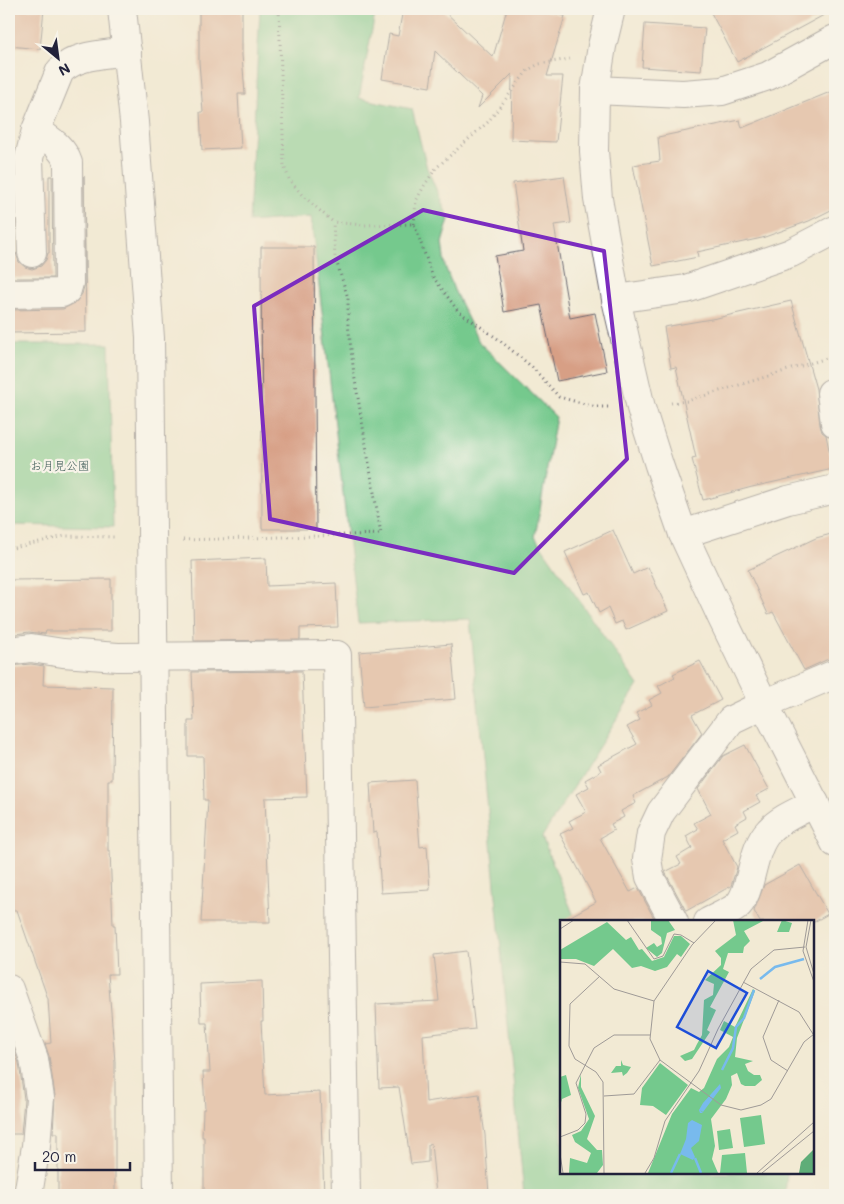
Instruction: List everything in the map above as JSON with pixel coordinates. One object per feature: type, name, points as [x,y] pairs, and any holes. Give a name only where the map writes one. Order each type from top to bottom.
[{"type":"street","points":[[122,9],[134,122],[150,338],[159,1195]]},
{"type":"street","points":[[611,9],[600,55],[595,90],[594,151],[598,199],[616,299],[641,408],[683,534],[764,704],[835,844]]},
{"type":"street","points":[[595,90],[683,94],[722,92],[768,76],[835,39]]},
{"type":"street","points":[[32,253],[30,158],[36,130],[60,71],[66,65],[83,58],[127,52]]},
{"type":"street","points":[[9,294],[62,293],[67,290],[69,283],[68,164],[60,147],[36,130]]},
{"type":"street","points":[[616,299],[686,289],[790,253],[835,230]]},
{"type":"street","points":[[835,392],[831,392],[835,424]]},
{"type":"street","points":[[683,534],[788,500],[835,489]]},
{"type":"street","points":[[9,650],[31,648],[63,653],[118,657],[337,654],[346,1195]]},
{"type":"street","points":[[673,920],[650,877],[647,859],[651,833],[660,812],[731,720],[835,674]]},
{"type":"street","points":[[712,920],[737,907],[745,894],[757,850],[768,831],[786,818],[815,803]]},
{"type":"street","points":[[9,989],[34,1059],[40,1098],[36,1146],[28,1195]]},
{"type":"path","points":[[279,9],[284,166],[288,179],[302,195],[333,222],[363,225],[414,224]]},
{"type":"path","points":[[600,55],[539,64],[528,70],[488,122],[436,168],[424,186],[416,201],[414,224],[433,277],[458,311],[498,339],[532,367],[559,397],[596,407],[641,408],[687,400],[824,359],[835,354]]},
{"type":"path","points":[[152,541],[382,534],[354,374],[348,324],[348,298],[335,257],[333,222]]},
{"type":"path","points":[[9,548],[65,536],[117,537]]},
{"type":"highlighted area","points":[[423,210],[604,251],[627,459],[514,573],[270,519],[254,306]]},
{"type":"green space","points":[[260,9],[376,9],[359,98],[412,109],[427,168],[449,219],[442,243],[445,266],[454,290],[479,342],[556,417],[535,537],[638,685],[542,837],[576,920],[560,920],[560,1174],[787,1174],[785,1195],[524,1195],[470,619],[358,623],[311,217],[249,222]]},
{"type":"green space","name":"お月見公園","points":[[9,344],[109,344],[113,527],[9,525]]},
{"type":"building","points":[[9,9],[44,9],[40,49],[9,46]]},
{"type":"building","points":[[199,9],[242,9],[242,55],[245,94],[238,94],[241,148],[202,150],[200,112],[203,112],[199,62]]},
{"type":"building","points":[[403,9],[442,9],[493,57],[507,9],[539,9],[565,16],[547,76],[563,76],[556,142],[511,140],[512,74],[478,108],[482,96],[435,51],[430,87],[382,79],[389,34],[398,36]]},
{"type":"building","points":[[709,9],[835,9],[737,62]]},
{"type":"building","points":[[645,24],[705,28],[701,71],[642,67]]},
{"type":"building","points":[[835,90],[835,208],[809,221],[762,238],[697,252],[698,257],[653,266],[633,165],[660,161],[658,137],[740,120],[742,128]]},
{"type":"building","points":[[49,176],[52,176],[53,278],[9,278],[9,254],[16,253],[19,262],[25,267],[32,269],[41,266],[49,253]]},
{"type":"building","points":[[84,176],[86,332],[9,333],[9,310],[63,309],[75,303],[82,294],[85,283]]},
{"type":"building","points":[[564,176],[571,223],[554,225],[570,318],[595,313],[607,371],[557,381],[541,305],[504,312],[495,256],[523,251],[513,183]]},
{"type":"building","points":[[261,247],[314,247],[316,529],[262,529]]},
{"type":"building","points":[[791,301],[816,389],[820,425],[822,432],[826,435],[833,469],[703,500],[692,459],[696,458],[676,367],[671,368],[664,327],[717,318]]},
{"type":"building","points":[[613,530],[633,574],[648,567],[668,611],[626,630],[622,621],[615,624],[608,608],[599,613],[589,592],[584,594],[565,552]]},
{"type":"building","points":[[835,533],[835,656],[804,670],[773,612],[768,614],[748,570],[816,538]]},
{"type":"building","points":[[266,558],[267,586],[336,583],[338,627],[300,628],[300,640],[194,641],[192,561]]},
{"type":"building","points":[[111,579],[111,631],[46,631],[45,634],[29,632],[9,635],[9,580]]},
{"type":"building","points":[[451,644],[456,699],[364,707],[359,652]]},
{"type":"building","points":[[700,661],[721,700],[692,715],[702,733],[668,777],[633,796],[636,803],[621,811],[624,817],[611,824],[614,830],[600,838],[630,892],[638,888],[655,920],[564,920],[596,902],[560,834],[573,828],[569,821],[586,812],[576,794],[589,787],[585,780],[601,771],[598,765],[637,744],[627,727],[640,720],[636,713],[652,705],[649,700],[662,693],[658,686],[675,677],[673,674]]},
{"type":"building","points":[[31,664],[44,666],[43,685],[113,687],[112,780],[108,780],[108,851],[110,851],[117,974],[108,974],[115,1062],[115,1195],[58,1195],[58,1133],[53,1133],[55,1096],[49,1056],[45,1044],[51,1043],[48,999],[17,910],[12,910],[9,888],[9,666]]},
{"type":"building","points":[[302,671],[307,797],[265,798],[270,922],[201,922],[208,800],[204,800],[203,756],[188,756],[188,721],[194,721],[192,672]]},
{"type":"building","points":[[745,745],[769,789],[756,796],[760,802],[744,811],[747,817],[735,824],[738,830],[722,839],[737,867],[731,886],[686,911],[665,872],[681,864],[677,857],[692,848],[686,836],[698,829],[694,823],[711,814],[698,789],[723,756]]},
{"type":"building","points":[[415,780],[420,847],[427,846],[430,890],[381,893],[377,832],[373,833],[370,783]]},
{"type":"building","points":[[800,865],[828,914],[814,922],[814,920],[759,920],[754,911],[764,885]]},
{"type":"building","points":[[466,951],[475,1029],[423,1035],[426,1102],[479,1094],[485,1135],[489,1195],[436,1195],[431,1143],[428,1144],[428,1162],[411,1164],[399,1087],[379,1088],[376,1004],[439,1001],[434,955]]},
{"type":"building","points":[[262,981],[263,1021],[261,1021],[265,1095],[320,1092],[324,1195],[204,1195],[204,1137],[202,1137],[203,1109],[205,1109],[203,1072],[210,1072],[207,1023],[201,1023],[200,984]]},
{"type":"building","points":[[9,1047],[13,1047],[19,1063],[24,1099],[21,1134],[9,1134]]}]
